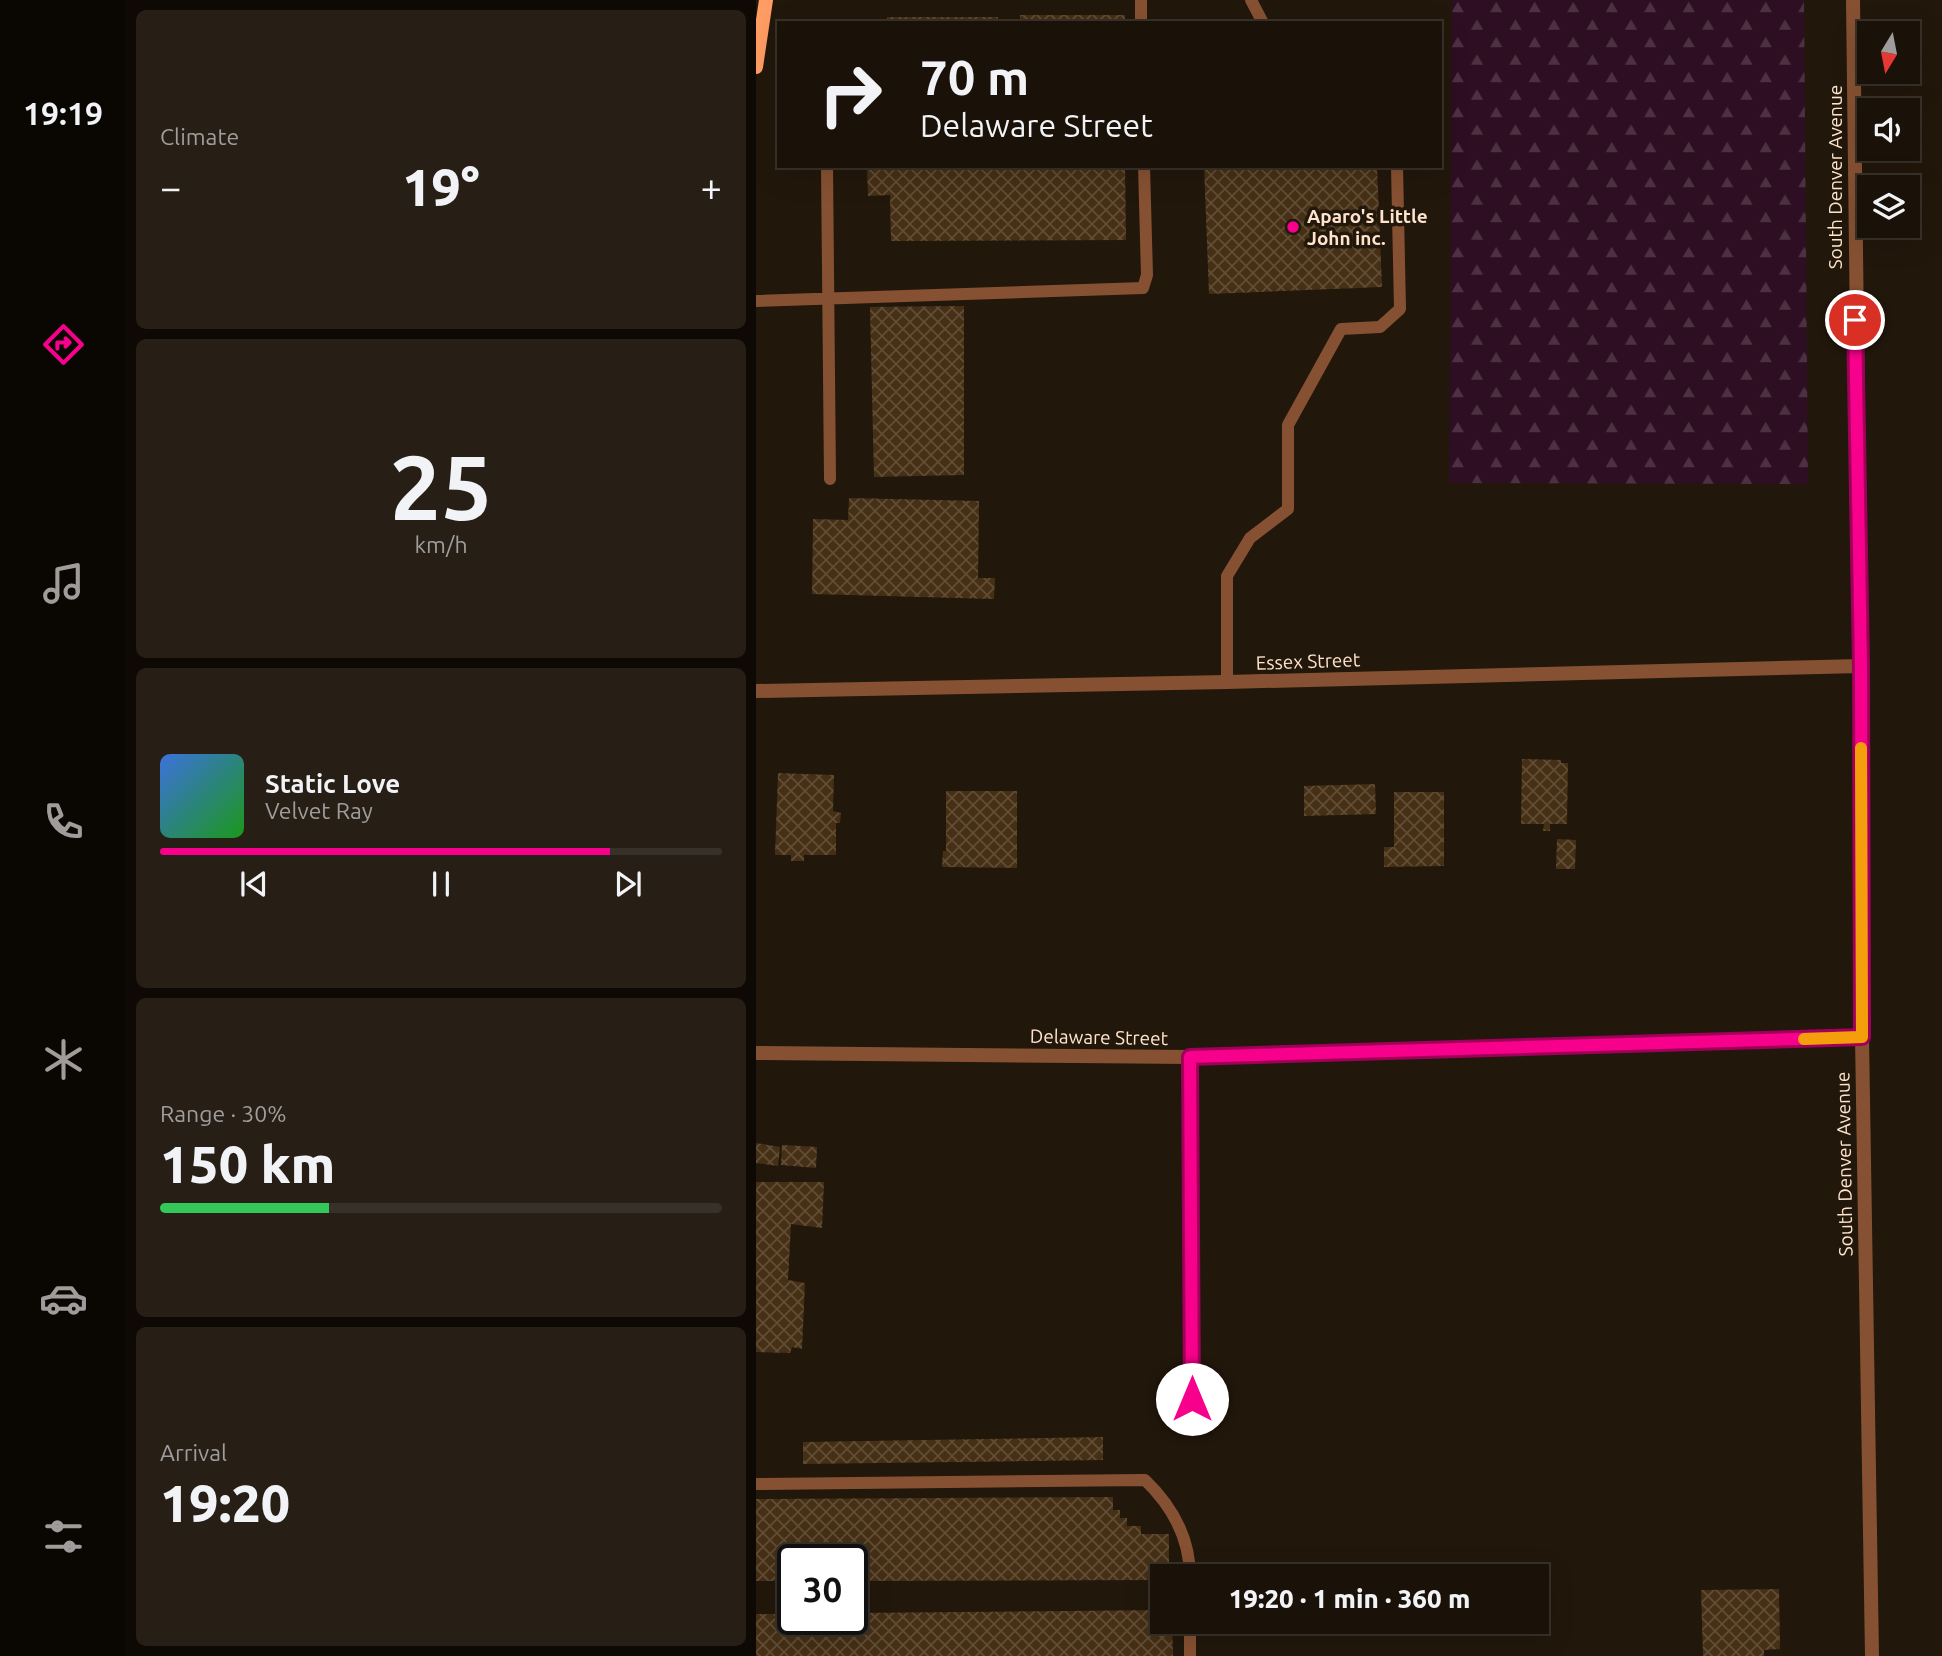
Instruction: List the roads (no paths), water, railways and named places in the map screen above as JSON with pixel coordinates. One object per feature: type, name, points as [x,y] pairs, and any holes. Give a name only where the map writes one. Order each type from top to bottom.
[{"type":"street","points":[[756,66],[766,0]]},
{"type":"street","name":"South Denver Avenue","points":[[1853,0],[1861,666],[1862,1037],[1872,1656]]},
{"type":"street","name":"Essex Street","points":[[756,691],[1861,666]]},
{"type":"street","name":"Delaware Street","points":[[756,1053],[1190,1057],[1862,1037]]},
{"type":"street","points":[[1190,1057],[1193,1425]]},
{"type":"lane","points":[[1141,0],[1141,21]]},
{"type":"lane","points":[[1251,0],[1262,21]]},
{"type":"lane","points":[[827,168],[830,478]]},
{"type":"lane","points":[[756,301],[1143,288],[1147,275],[1144,168]]},
{"type":"lane","points":[[1227,682],[1227,576],[1250,538],[1288,509],[1288,425],[1341,329],[1380,327],[1399,309],[1397,168]]},
{"type":"lane","points":[[756,1484],[1145,1480],[1158,1493],[1179,1523],[1190,1564]]},
{"type":"lane","points":[[1190,1634],[1190,1656]]},
{"type":"place","name":"Aparo's Little John inc.","points":[[1293,227]]}]
